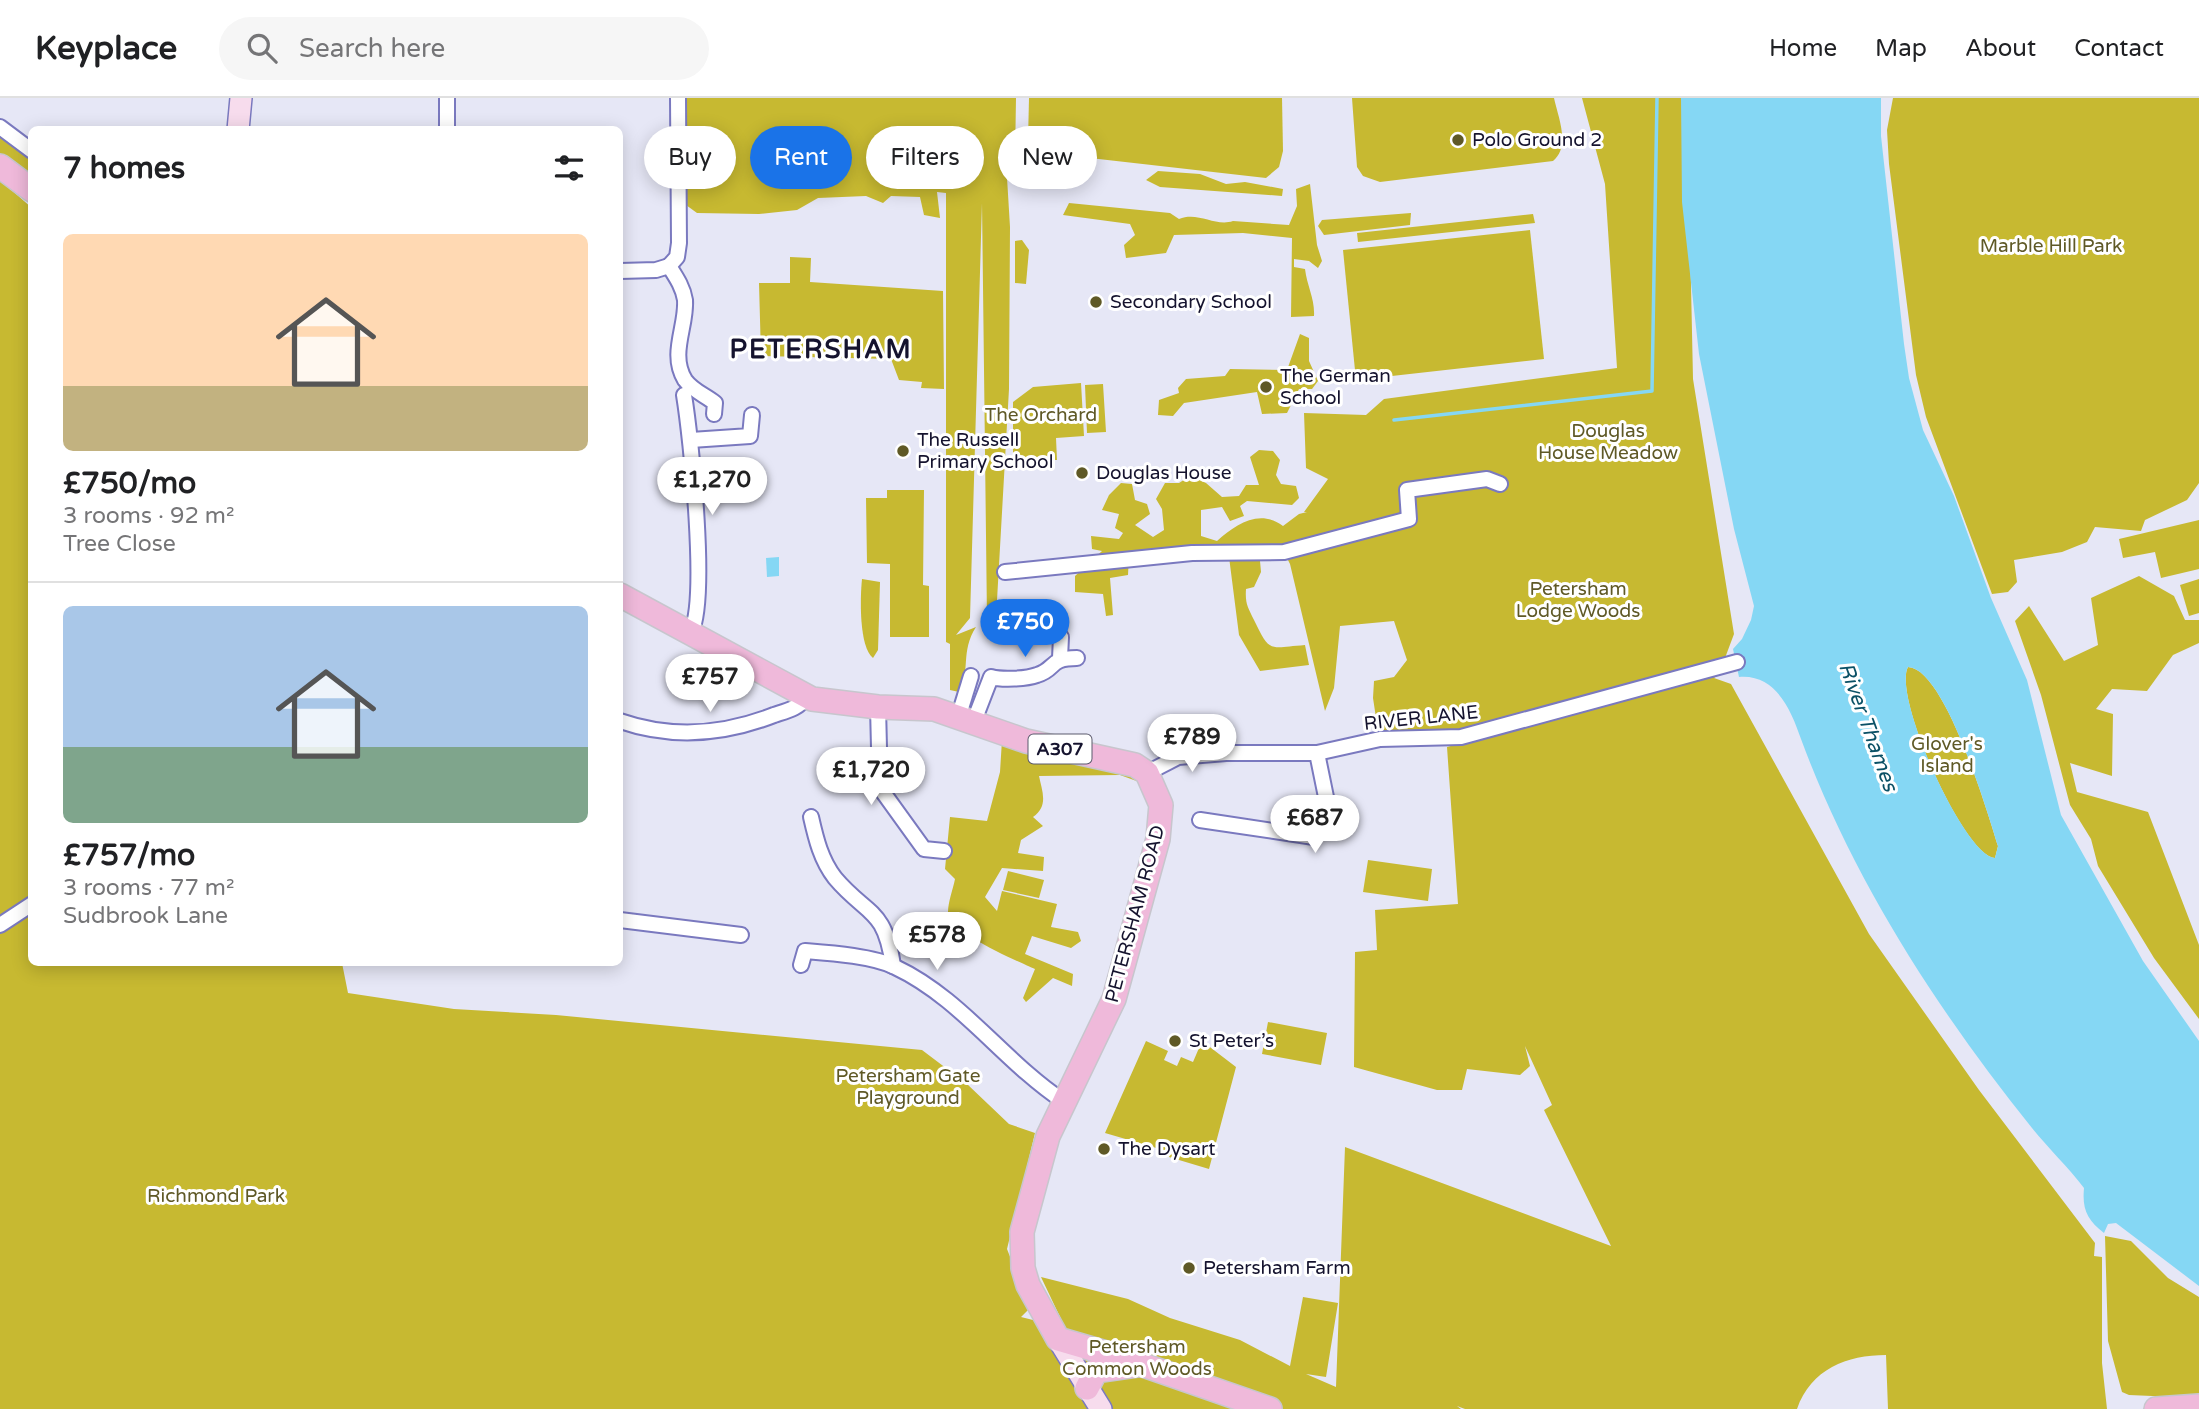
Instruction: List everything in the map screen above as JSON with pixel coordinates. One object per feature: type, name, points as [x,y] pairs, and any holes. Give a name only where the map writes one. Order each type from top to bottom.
[{"type":"main road","points":[[238,126],[241,98]]},
{"type":"main road","points":[[0,166],[28,187]]},
{"type":"main road","name":"A307","points":[[623,597],[806,697],[878,707],[934,709],[967,718],[1027,741],[1135,765],[1147,773]]},
{"type":"main road","name":"PETERSHAM ROAD","points":[[1058,1339],[1028,1285],[1023,1268],[1021,1241],[1040,1158],[1063,1101],[1114,999],[1158,839],[1161,805],[1147,773]]},
{"type":"main road","points":[[1058,1339],[1145,1365],[1270,1409]]},
{"type":"main road","points":[[1058,1339],[1101,1409]]},
{"type":"main road","points":[[1087,1388],[1096,1371],[1145,1365]]},
{"type":"main road","points":[[2156,1409],[2199,1406]]},
{"type":"street","points":[[447,98],[447,126]]},
{"type":"street","points":[[623,271],[656,270],[669,266],[677,257],[678,98]]},
{"type":"street","points":[[0,127],[28,148]]},
{"type":"street","points":[[669,266],[681,285],[685,301],[684,322],[678,336],[691,440],[697,618],[691,632]]},
{"type":"street","points":[[685,388],[715,403],[715,414]]},
{"type":"street","points":[[691,440],[750,436],[752,415]]},
{"type":"street","points":[[1004,572],[1192,553],[1284,552],[1409,519],[1406,490],[1487,479],[1500,484]]},
{"type":"street","points":[[1060,658],[1061,637]]},
{"type":"street","points":[[967,718],[992,677],[999,679],[1038,675],[1060,658],[1077,658]]},
{"type":"street","name":"RIVER LANE","points":[[1147,773],[1178,757],[1226,753],[1317,753],[1380,739],[1461,737],[1737,662]]},
{"type":"street","points":[[967,718],[971,676]]},
{"type":"street","points":[[623,722],[642,729],[677,733],[729,730],[798,706],[806,697]]},
{"type":"street","points":[[878,707],[881,791],[924,849],[944,851]]},
{"type":"street","points":[[1200,820],[1314,837],[1326,797],[1317,753]]},
{"type":"street","points":[[811,817],[822,858],[835,879],[879,919],[890,942],[893,965]]},
{"type":"street","points":[[0,925],[28,907]]},
{"type":"street","points":[[623,920],[741,935]]},
{"type":"street","points":[[803,952],[893,965],[954,1006],[1036,1082],[1063,1101]]},
{"type":"green space","points":[[686,98],[1016,98],[1016,126],[998,126],[998,189],[1008,189],[1010,227],[1009,389],[996,618],[987,619],[982,203],[970,618],[956,635],[976,627],[968,645],[963,684],[959,692],[950,690],[950,644],[946,642],[946,193],[937,192],[940,218],[924,215],[920,197],[891,196],[883,203],[866,196],[818,198],[797,210],[759,214],[697,213],[686,205],[686,189],[736,189],[736,126],[686,126]]},
{"type":"green space","points":[[1029,98],[1282,98],[1283,151],[1279,167],[1266,178],[1097,159],[1097,126],[1028,126]]},
{"type":"green space","name":"Polo Ground 2","points":[[1352,98],[1554,98],[1562,131],[1561,148],[1553,161],[1380,182],[1363,176],[1357,167]]},
{"type":"green space","points":[[1582,98],[1687,98],[1693,379],[1734,634],[1719,674],[1714,678],[1731,684],[1869,934],[1979,1090],[2095,1243],[2094,1256],[2102,1257],[2102,1363],[2107,1409],[1888,1409],[1886,1355],[1858,1358],[1832,1367],[1811,1384],[1797,1409],[1465,1409],[1457,1406],[1461,1409],[1111,1409],[1089,1378],[1041,1277],[1128,1299],[1170,1318],[1240,1340],[1290,1366],[1303,1297],[1338,1303],[1326,1377],[1306,1374],[1336,1387],[1345,1147],[1611,1246],[1544,1110],[1552,1105],[1525,1046],[1530,1066],[1520,1075],[1467,1069],[1462,1090],[1437,1090],[1354,1067],[1355,952],[1377,950],[1375,910],[1458,904],[1447,747],[1689,681],[1451,731],[1378,731],[1373,698],[1374,681],[1394,677],[1407,660],[1394,621],[1340,626],[1334,688],[1325,711],[1290,564],[1284,552],[1280,551],[1274,559],[1260,561],[1261,572],[1254,587],[1246,589],[1247,602],[1267,643],[1277,647],[1305,645],[1309,665],[1260,671],[1239,635],[1228,549],[1129,555],[1128,575],[1110,578],[1113,615],[1106,616],[1103,594],[1075,592],[1075,576],[1102,551],[1092,549],[1091,536],[1119,539],[1123,533],[1115,528],[1119,514],[1102,510],[1109,495],[1121,483],[1132,484],[1135,500],[1147,504],[1150,514],[1135,525],[1153,537],[1164,530],[1162,509],[1156,499],[1165,483],[1179,483],[1190,476],[1206,483],[1222,497],[1239,496],[1246,485],[1259,485],[1250,457],[1259,450],[1273,451],[1280,460],[1276,475],[1281,484],[1296,486],[1299,498],[1292,505],[1247,501],[1240,506],[1244,516],[1230,521],[1222,507],[1201,510],[1201,536],[1217,541],[1239,524],[1256,519],[1265,518],[1283,526],[1299,514],[1307,512],[1304,512],[1328,479],[1306,468],[1304,413],[1366,415],[1384,399],[1617,368],[1605,184]]},
{"type":"green space","name":"Marble Hill Park","points":[[1893,98],[2199,98],[2199,483],[2187,500],[2145,520],[2141,531],[2095,527],[2087,542],[2062,552],[2014,560],[2017,582],[2008,592],[1992,594],[1926,417],[1916,375],[1889,164],[1887,130]]},
{"type":"green space","points":[[0,134],[28,156],[28,178],[0,155]]},
{"type":"green space","points":[[1158,171],[1200,174],[1226,184],[1245,182],[1283,189],[1282,196],[1160,187],[1146,180]]},
{"type":"green space","name":"Richmond Park","points":[[0,180],[28,204],[28,966],[343,966],[348,993],[454,1009],[556,1015],[922,1050],[967,1084],[1009,1124],[1035,1133],[1007,1249],[1030,1308],[1021,1317],[1037,1321],[1090,1409],[0,1409]]},
{"type":"green space","points":[[1310,184],[1317,245],[1322,261],[1318,268],[1309,261],[1294,259],[1294,267],[1305,269],[1314,316],[1291,317],[1292,238],[1243,233],[1174,235],[1166,253],[1126,258],[1124,245],[1135,235],[1130,224],[1063,215],[1069,203],[1170,213],[1179,219],[1193,217],[1220,222],[1289,225],[1297,206],[1296,189]]},
{"type":"green space","points":[[1411,213],[1410,225],[1324,235],[1318,226],[1322,220]]},
{"type":"green space","points":[[1533,214],[1535,223],[1358,242],[1357,233]]},
{"type":"green space","points":[[1530,230],[1544,359],[1356,380],[1343,250]]},
{"type":"green space","points":[[1022,240],[1029,250],[1026,284],[1015,283],[1015,241]]},
{"type":"green space","points":[[790,257],[811,258],[810,282],[943,291],[944,389],[921,388],[922,382],[899,380],[891,359],[761,356],[759,283],[790,283]]},
{"type":"green space","points":[[1300,334],[1309,338],[1309,361],[1318,381],[1312,389],[1299,389],[1287,413],[1262,414],[1257,392],[1184,403],[1173,416],[1158,415],[1159,400],[1179,393],[1178,388],[1186,379],[1225,376],[1230,369],[1287,370]]},
{"type":"green space","name":"The Orchard","points":[[1081,383],[1084,436],[1056,438],[1057,460],[1013,460],[1013,402],[1033,387]]},
{"type":"green space","points":[[1103,384],[1106,432],[1087,433],[1085,385]]},
{"type":"green space","points":[[887,490],[924,490],[923,585],[929,586],[929,637],[890,637],[890,564],[867,563],[866,498],[887,498]]},
{"type":"green space","points":[[2199,520],[2199,569],[2161,578],[2155,552],[2123,558],[2119,539]]},
{"type":"green space","points":[[2139,576],[2174,596],[2185,620],[2199,620],[2199,643],[2173,655],[2147,691],[2112,689],[2096,709],[2113,714],[2112,776],[2070,763],[2077,792],[2148,812],[2199,945],[2199,1019],[2154,958],[2098,866],[2091,839],[2070,805],[2041,695],[2015,621],[2029,606],[2064,661],[2098,645],[2091,598]]},
{"type":"green space","points":[[862,579],[880,582],[878,650],[873,658],[868,652],[863,633]]},
{"type":"green space","points":[[2199,579],[2199,613],[2189,616],[2180,585]]},
{"type":"green space","name":"Glover's Island","points":[[1908,667],[1922,674],[1936,691],[1950,716],[1993,829],[1998,846],[1995,858],[1982,851],[1966,832],[1934,773],[1911,709],[1906,684]]},
{"type":"green space","points":[[1002,740],[1129,769],[1142,783],[1120,775],[1039,776],[1043,803],[1033,817],[1043,826],[1021,840],[1018,853],[1044,857],[1043,871],[1002,868],[985,897],[997,911],[1002,891],[1057,904],[1051,927],[1078,932],[1081,941],[1071,948],[1032,936],[1025,954],[1073,974],[1072,986],[1053,978],[1026,1002],[1023,998],[1035,969],[971,937],[951,920],[948,912],[955,879],[945,869],[950,817],[987,821],[1000,772]]},
{"type":"green space","points":[[1368,860],[1432,869],[1428,901],[1363,892]]},
{"type":"green space","points":[[1008,871],[1044,880],[1039,898],[1003,890]]},
{"type":"green space","points":[[1268,1022],[1327,1033],[1321,1065],[1262,1054]]},
{"type":"green space","points":[[1146,1041],[1168,1051],[1164,1060],[1177,1066],[1181,1057],[1193,1062],[1202,1041],[1236,1067],[1209,1169],[1169,1157],[1170,1152],[1105,1133]]},
{"type":"green space","points":[[2105,1236],[2131,1241],[2168,1278],[2199,1297],[2199,1398],[2129,1395],[2122,1392],[2108,1341]]},
{"type":"water","name":"River Thames","points":[[1681,98],[1881,98],[1881,136],[1904,344],[1909,378],[1923,430],[1954,496],[1991,598],[2027,680],[2061,815],[2143,961],[2199,1041],[2199,1286],[2116,1223],[2108,1224],[2104,1233],[2093,1223],[2085,1208],[2084,1188],[1997,1083],[1931,991],[1901,942],[1846,843],[1787,706],[1763,681],[1739,677],[1733,649],[1742,639],[1754,606],[1734,529],[1699,354],[1682,202]],"holes":[[[1908,667],[1922,674],[1936,691],[1963,745],[1998,846],[1995,858],[1982,851],[1966,832],[1934,773],[1911,709],[1906,683]]]},
{"type":"water","points":[[779,557],[779,576],[767,577],[766,558]]},
{"type":"waterway","points":[[1394,420],[1652,391],[1657,98]]},
{"type":"place","name":"Polo Ground 2","points":[[1458,140]]},
{"type":"place","name":"Secondary School","points":[[1096,302]]},
{"type":"place","name":"The German School","points":[[1266,387]]},
{"type":"place","name":"The Russell Primary School","points":[[903,451]]},
{"type":"place","name":"Douglas House","points":[[1082,473]]},
{"type":"place","name":"St Peter’s","points":[[1175,1041]]},
{"type":"place","name":"The Dysart","points":[[1104,1149]]},
{"type":"place","name":"Petersham Farm","points":[[1189,1268]]},
{"type":"district","name":"PETERSHAM","points":[[821,349]]},
{"type":"park label","name":"Douglas House Meadow","points":[[1608,442]]},
{"type":"park label","name":"Petersham Lodge Woods","points":[[1578,600]]},
{"type":"park label","name":"Petersham Gate Playground","points":[[908,1087]]},
{"type":"park label","name":"Petersham Common Woods","points":[[1137,1358]]}]
